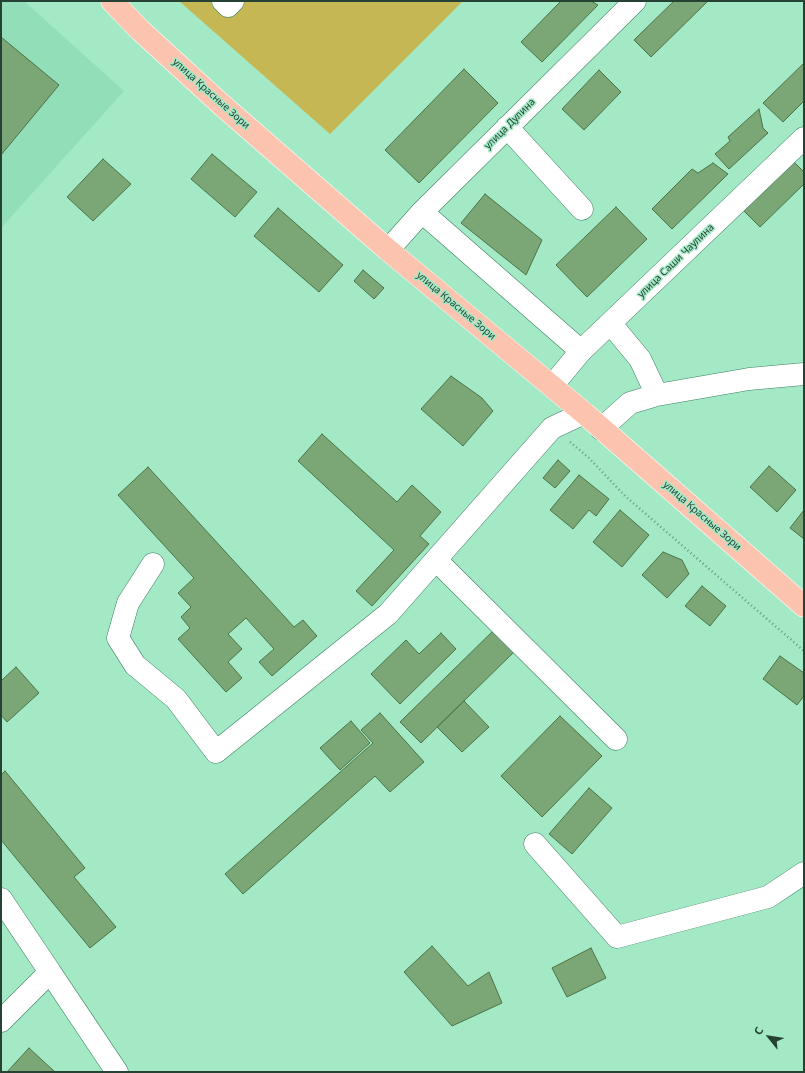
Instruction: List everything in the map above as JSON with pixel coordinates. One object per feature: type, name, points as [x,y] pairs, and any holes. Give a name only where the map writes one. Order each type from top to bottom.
[{"type":"main road","name":"улица Красные Зори","points":[[112,1],[141,31],[223,106],[388,250],[584,413],[804,606]]},
{"type":"street","points":[[223,1],[228,6],[233,1]]},
{"type":"street","name":"улица Дулина","points":[[388,250],[422,212],[635,1]]},
{"type":"street","points":[[507,127],[582,209]]},
{"type":"street","name":"улица Саши Чаулина","points":[[552,386],[581,351],[804,138]]},
{"type":"street","points":[[422,212],[581,351]]},
{"type":"street","points":[[611,324],[640,359],[657,395]]},
{"type":"street","points":[[602,429],[630,404],[657,395],[749,379],[804,374]]},
{"type":"street","points":[[153,564],[128,603],[118,638],[134,665],[176,699],[216,752],[388,614],[552,428],[584,413]]},
{"type":"street","points":[[436,560],[616,739]]},
{"type":"street","points":[[535,844],[616,937],[768,897],[804,873]]},
{"type":"street","points":[[1,899],[117,1072]]},
{"type":"street","points":[[1,1022],[50,972]]},
{"type":"path","points":[[552,428],[589,458],[625,496],[804,651]]},
{"type":"shaded area","points":[[1,1],[24,1],[124,91],[1,228]]},
{"type":"shaded area","points":[[179,1],[463,1],[330,134]]},
{"type":"building","points":[[561,1],[591,1],[598,5],[542,62],[521,42]]},
{"type":"building","points":[[674,1],[708,1],[651,57],[634,40]]},
{"type":"building","points":[[1,37],[59,85],[1,155]]},
{"type":"building","points":[[804,63],[804,101],[783,122],[763,103]]},
{"type":"building","points":[[464,69],[498,103],[419,183],[385,150]]},
{"type":"building","points":[[599,70],[621,92],[584,130],[562,109]]},
{"type":"building","points":[[759,109],[763,128],[768,133],[729,169],[715,154],[730,141],[728,137]]},
{"type":"building","points":[[212,154],[257,192],[235,217],[191,179]]},
{"type":"building","points":[[789,157],[804,172],[804,184],[760,227],[739,206]]},
{"type":"building","points":[[103,159],[131,184],[93,221],[67,197]]},
{"type":"building","points":[[713,163],[728,174],[672,229],[652,209],[692,169],[698,173]]},
{"type":"building","points":[[485,194],[542,240],[526,275],[461,223]]},
{"type":"building","points":[[616,207],[647,239],[587,297],[556,265]]},
{"type":"building","points":[[278,208],[343,265],[319,292],[254,236]]},
{"type":"building","points":[[363,270],[384,288],[374,299],[354,281]]},
{"type":"building","points":[[451,376],[482,398],[493,411],[463,446],[421,409]]},
{"type":"building","points":[[322,434],[397,502],[412,485],[441,512],[420,536],[429,544],[372,606],[356,591],[394,550],[298,461]]},
{"type":"building","points":[[558,460],[570,471],[555,488],[543,478]]},
{"type":"building","points":[[769,466],[796,490],[777,512],[750,487]]},
{"type":"building","points":[[148,467],[294,627],[303,620],[317,636],[272,676],[259,662],[274,649],[246,618],[228,634],[242,649],[228,662],[242,678],[226,692],[178,639],[190,628],[181,617],[191,607],[178,593],[194,578],[118,495]]},
{"type":"building","points":[[579,475],[609,499],[596,516],[589,510],[573,529],[550,510]]},
{"type":"building","points":[[620,510],[649,535],[622,567],[593,542]]},
{"type":"building","points":[[804,510],[804,539],[790,528]]},
{"type":"building","points":[[663,552],[682,560],[689,574],[667,598],[642,575]]},
{"type":"building","points":[[702,586],[726,606],[710,626],[685,606]]},
{"type":"building","points":[[495,629],[516,650],[421,743],[400,722]]},
{"type":"building","points":[[441,633],[456,649],[400,704],[371,674],[406,640],[419,654]]},
{"type":"building","points":[[780,656],[804,673],[804,696],[797,705],[763,679]]},
{"type":"building","points":[[16,667],[39,693],[7,722],[1,715],[1,681]]},
{"type":"building","points":[[464,701],[489,727],[462,752],[437,727]]},
{"type":"building","points":[[380,713],[424,762],[390,792],[375,776],[243,894],[225,874],[373,743],[361,730]]},
{"type":"building","points":[[560,716],[602,756],[542,817],[501,776]]},
{"type":"building","points":[[351,721],[370,743],[340,770],[320,748]]},
{"type":"building","points":[[5,771],[85,868],[74,877],[116,927],[90,948],[1,840],[1,775]]},
{"type":"building","points":[[589,788],[612,808],[572,854],[549,834]]},
{"type":"building","points":[[432,946],[468,986],[489,972],[502,1003],[452,1026],[404,972]]},
{"type":"building","points":[[591,948],[606,978],[567,997],[552,968]]},
{"type":"building","points":[[29,1048],[55,1072],[7,1072]]}]
